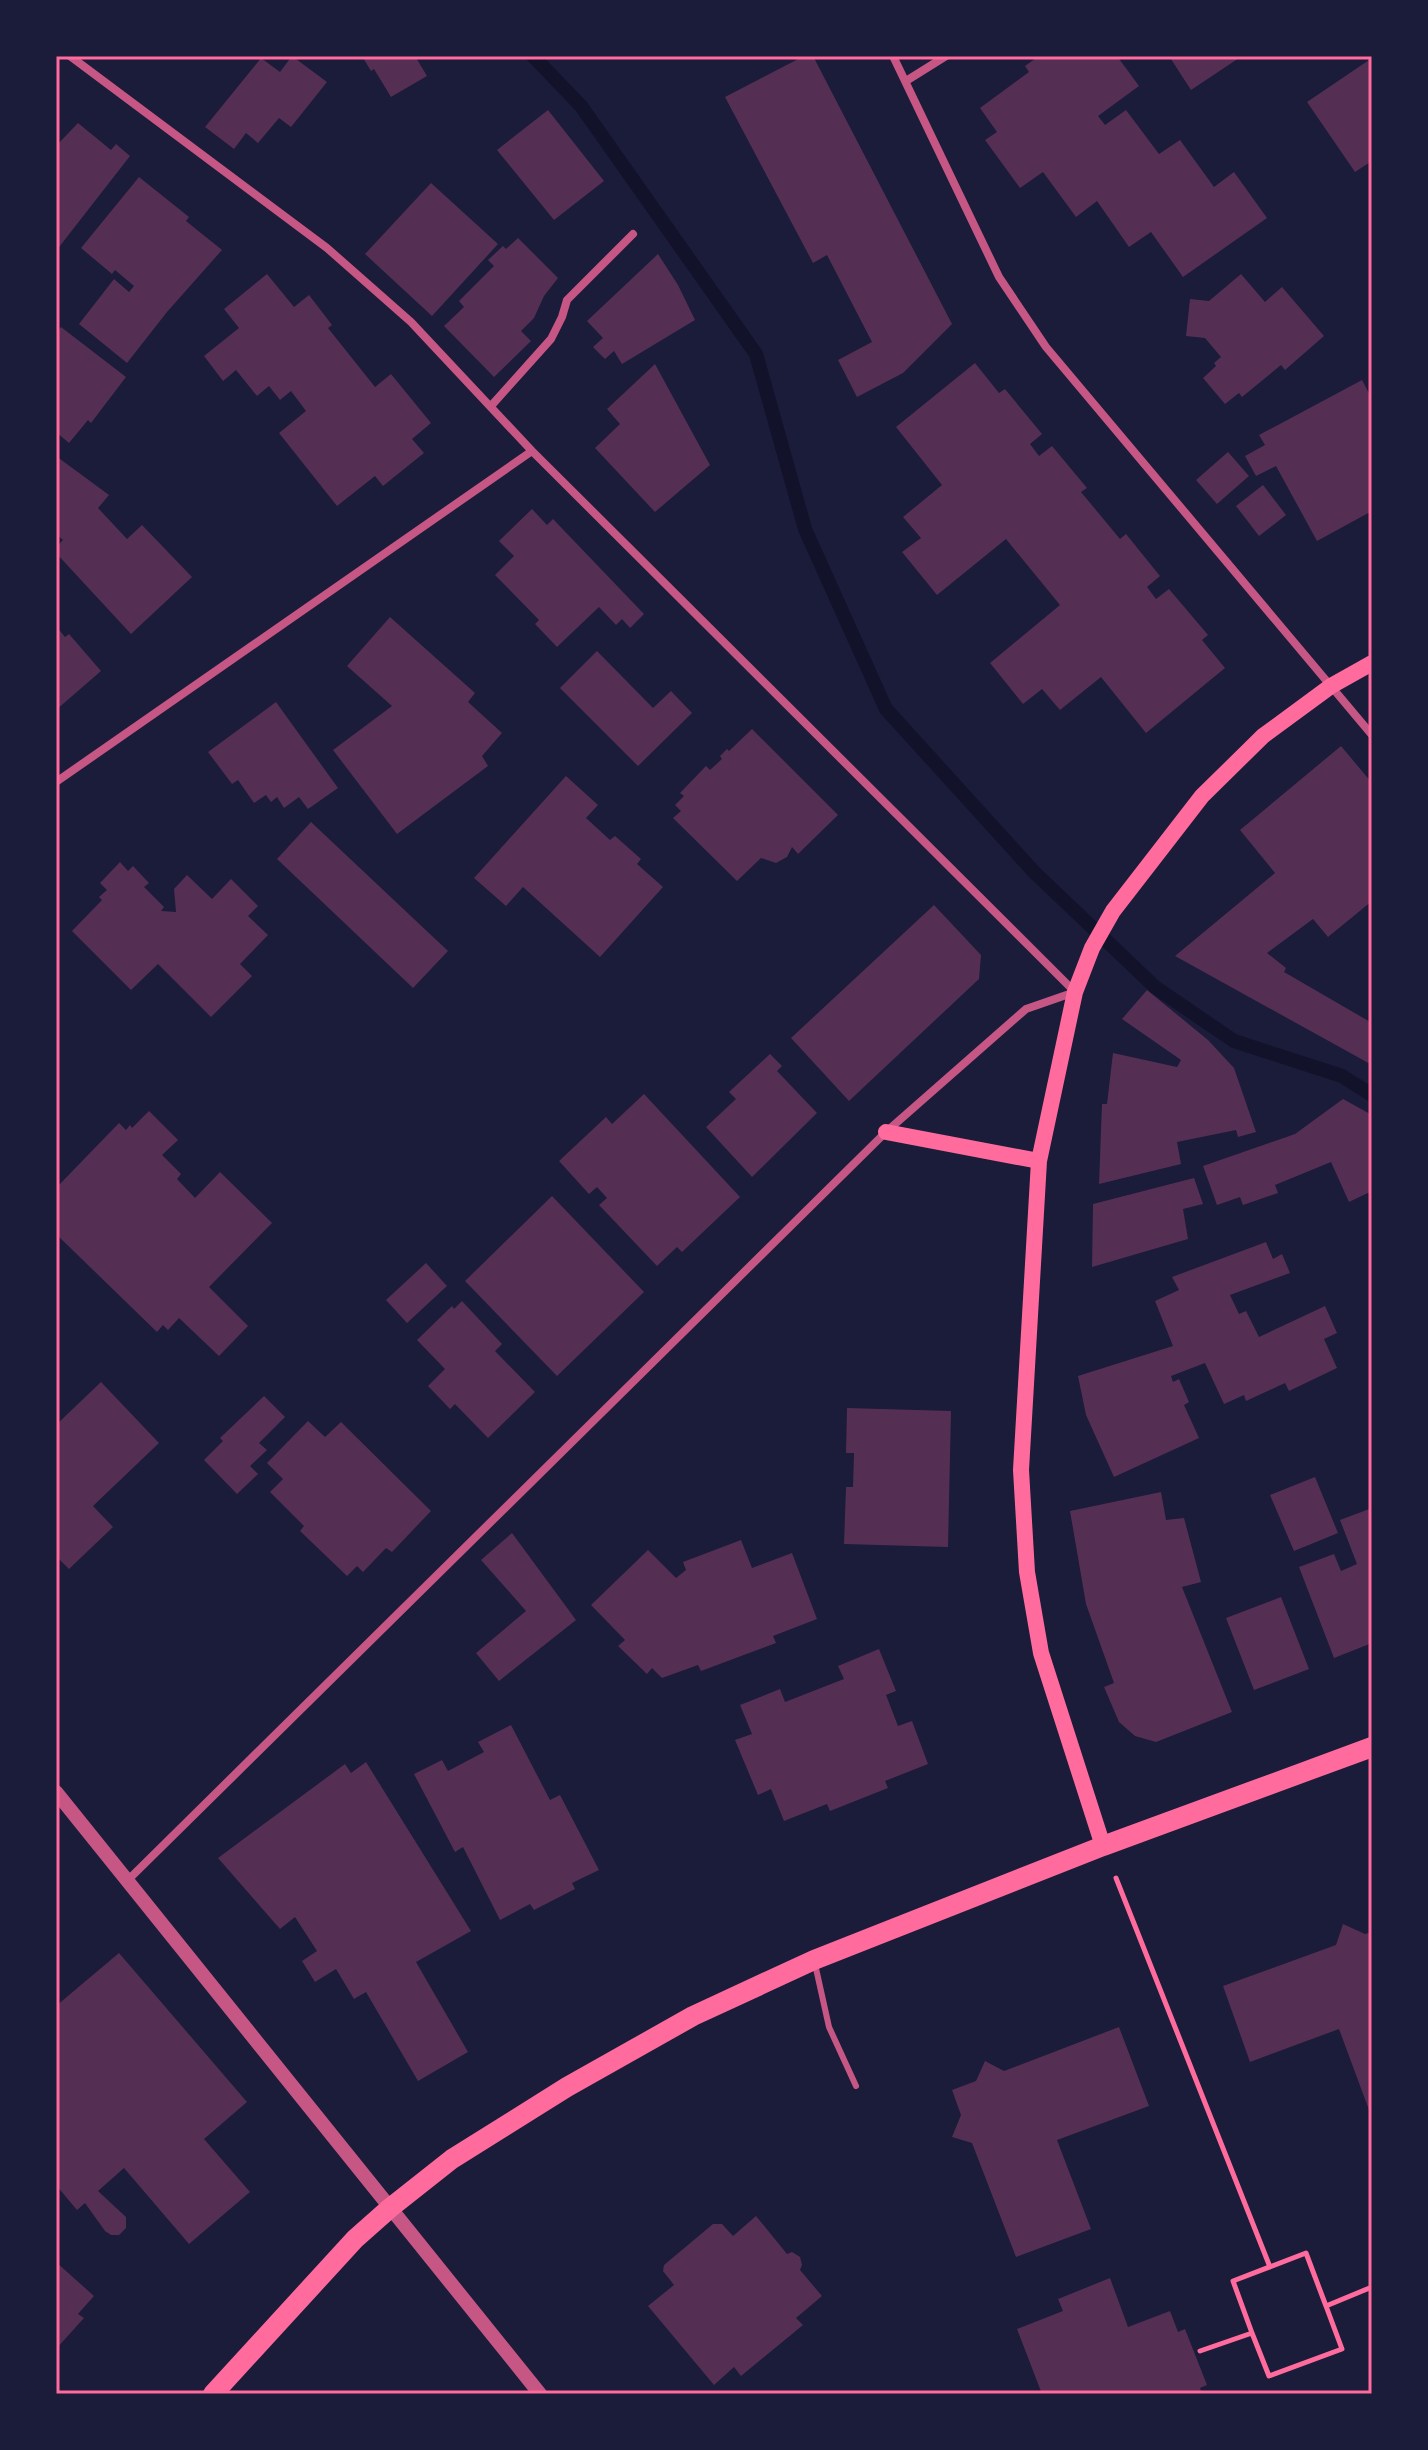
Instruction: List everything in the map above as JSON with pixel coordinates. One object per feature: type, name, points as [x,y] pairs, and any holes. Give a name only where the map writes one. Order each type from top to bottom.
[{"type":"main road","points":[[1103,1846],[1041,1653],[1027,1572],[1021,1470],[1039,1161],[1075,992],[1092,948],[1113,911],[1202,796],[1263,736],[1331,686],[1372,663]]},
{"type":"main road","points":[[886,1132],[1039,1161]]},
{"type":"main road","points":[[213,2394],[355,2239],[452,2159],[567,2087],[693,2016],[814,1960],[1103,1846],[1372,1747]]},
{"type":"street","points":[[70,56],[327,248],[411,322],[532,451],[1075,992],[1026,1009],[886,1132],[127,1881]]},
{"type":"street","points":[[893,56],[999,277],[1046,347],[1372,735]]},
{"type":"street","points":[[906,81],[946,56]]},
{"type":"street","points":[[491,406],[551,339],[567,300],[633,234]]},
{"type":"street","points":[[56,782],[532,451]]},
{"type":"street","points":[[56,1792],[540,2394]]},
{"type":"lane","points":[[814,1960],[829,2027],[856,2086]]},
{"type":"path","points":[[1103,1846],[1270,2267]]},
{"type":"path","points":[[1306,2253],[1326,2306],[1342,2349],[1269,2376],[1233,2281],[1306,2253]]},
{"type":"path","points":[[1326,2306],[1372,2287]]},
{"type":"path","points":[[1200,2351],[1252,2333]]},
{"type":"building","points":[[292,56],[327,82],[291,127],[279,118],[258,143],[246,133],[234,149],[205,127],[261,58],[280,72]]},
{"type":"building","points":[[362,56],[415,56],[427,76],[391,97]]},
{"type":"building","points":[[804,56],[813,56],[952,324],[903,373],[857,397],[838,360],[872,342],[827,255],[813,263],[725,97]]},
{"type":"building","points":[[1039,56],[1117,56],[1139,86],[1098,116],[1105,125],[1126,110],[1159,154],[1180,140],[1214,187],[1234,172],[1267,218],[1183,277],[1151,232],[1129,247],[1097,201],[1076,217],[1043,172],[1020,188],[985,140],[997,132],[980,108],[1029,72],[1025,66]]},
{"type":"building","points":[[1169,56],[1242,56],[1191,90]]},
{"type":"building","points":[[1372,58],[1372,161],[1355,172],[1307,102]]},
{"type":"building","points":[[548,110],[604,181],[554,220],[497,150]]},
{"type":"building","points":[[78,123],[111,150],[116,144],[130,156],[56,251],[56,146]]},
{"type":"building","points":[[139,177],[189,217],[186,221],[222,250],[127,363],[79,324],[114,279],[129,292],[134,286],[115,270],[112,274],[81,248]]},
{"type":"building","points":[[431,183],[498,244],[432,316],[365,254]]},
{"type":"building","points":[[518,238],[558,278],[544,296],[534,318],[521,331],[531,341],[494,377],[444,326],[464,307],[459,301],[494,266],[488,260],[503,246],[506,249]]},
{"type":"building","points":[[658,254],[695,320],[622,364],[614,351],[605,359],[593,347],[603,338],[587,321]]},
{"type":"building","points":[[267,274],[294,307],[309,295],[332,325],[328,328],[375,387],[391,374],[431,423],[412,439],[424,453],[383,486],[375,476],[337,506],[279,433],[306,411],[291,391],[280,400],[269,386],[257,396],[236,370],[223,381],[204,356],[239,328],[224,309]]},
{"type":"building","points":[[1241,274],[1265,302],[1282,287],[1324,336],[1285,370],[1281,365],[1242,397],[1239,393],[1225,404],[1203,378],[1221,357],[1205,338],[1186,336],[1190,299],[1209,301]]},
{"type":"building","points":[[61,327],[126,377],[91,423],[88,420],[69,443],[56,432],[56,330]]},
{"type":"building","points":[[975,363],[999,393],[1005,389],[1042,434],[1030,444],[1039,456],[1052,446],[1087,488],[1081,492],[1120,539],[1126,534],[1160,576],[1147,587],[1156,599],[1169,589],[1208,635],[1202,640],[1225,668],[1146,733],[1101,677],[1060,710],[1042,689],[1023,704],[990,663],[1060,605],[1006,539],[937,595],[902,552],[921,538],[903,517],[942,485],[896,427]]},
{"type":"building","points":[[655,364],[710,465],[655,512],[595,448],[620,424],[607,409]]},
{"type":"building","points":[[1362,380],[1372,399],[1372,511],[1317,541],[1276,466],[1256,476],[1245,456],[1265,445],[1259,435]]},
{"type":"building","points":[[1228,452],[1249,476],[1217,504],[1196,480]]},
{"type":"building","points":[[56,456],[109,495],[98,508],[127,539],[142,525],[192,577],[131,634],[56,553],[56,547],[63,540],[56,534]]},
{"type":"building","points":[[1263,485],[1286,515],[1259,536],[1236,506]]},
{"type":"building","points":[[532,509],[547,525],[553,519],[644,614],[630,628],[622,619],[616,625],[599,607],[557,647],[535,624],[539,620],[495,575],[514,556],[499,541]]},
{"type":"building","points":[[390,617],[475,693],[468,702],[502,733],[482,756],[488,766],[397,834],[333,750],[392,706],[347,666]]},
{"type":"building","points":[[56,626],[65,637],[69,634],[101,671],[56,710]]},
{"type":"building","points":[[597,651],[653,708],[671,691],[692,713],[638,766],[560,688]]},
{"type":"building","points":[[276,702],[338,788],[308,809],[299,797],[284,808],[277,797],[271,802],[266,795],[254,803],[238,780],[232,784],[208,752]]},
{"type":"building","points":[[752,729],[838,815],[798,854],[792,847],[787,857],[776,863],[761,858],[737,881],[673,818],[681,811],[675,805],[684,796],[680,793],[706,766],[710,770],[722,759],[720,756],[727,749],[729,751]]},
{"type":"building","points":[[1341,746],[1372,783],[1372,901],[1328,937],[1313,919],[1267,953],[1286,968],[1284,972],[1372,1023],[1372,1065],[1175,956],[1275,873],[1240,830]]},
{"type":"building","points":[[566,776],[598,805],[586,818],[610,840],[615,836],[641,859],[637,864],[663,887],[600,957],[523,887],[506,906],[474,878]]},
{"type":"building","points":[[311,822],[448,951],[413,988],[277,859]]},
{"type":"building","points":[[120,862],[128,871],[133,866],[149,883],[144,887],[164,907],[161,911],[176,912],[174,889],[187,875],[212,899],[231,879],[258,906],[248,916],[268,935],[240,964],[252,976],[211,1017],[158,964],[131,990],[72,931],[102,900],[99,897],[107,890],[100,883]]},
{"type":"building","points":[[934,905],[981,955],[979,979],[849,1101],[791,1038]]},
{"type":"building","points":[[1147,990],[1208,1040],[1234,1068],[1256,1132],[1238,1137],[1236,1130],[1177,1142],[1181,1164],[1099,1184],[1102,1104],[1107,1104],[1113,1053],[1177,1067],[1181,1060],[1122,1019]]},
{"type":"building","points":[[770,1054],[782,1066],[777,1071],[817,1113],[752,1177],[706,1127],[736,1099],[729,1092]]},
{"type":"building","points":[[644,1094],[740,1197],[682,1252],[677,1247],[657,1266],[599,1205],[607,1198],[597,1187],[589,1194],[559,1161],[606,1117],[612,1124]]},
{"type":"building","points":[[1343,1099],[1372,1115],[1372,1191],[1349,1202],[1331,1162],[1275,1185],[1278,1193],[1243,1205],[1240,1197],[1217,1205],[1203,1166],[1295,1134]]},
{"type":"building","points":[[149,1111],[178,1140],[162,1155],[181,1174],[177,1179],[195,1198],[220,1172],[272,1223],[209,1287],[248,1326],[219,1356],[179,1318],[168,1330],[163,1325],[157,1332],[56,1234],[56,1188],[119,1123],[126,1130],[130,1125],[132,1128]]},
{"type":"building","points":[[1194,1178],[1203,1204],[1183,1209],[1188,1239],[1092,1267],[1093,1204]]},
{"type":"building","points":[[552,1196],[644,1292],[557,1376],[465,1281]]},
{"type":"building","points":[[1266,1242],[1273,1259],[1282,1254],[1290,1273],[1230,1295],[1239,1314],[1246,1311],[1259,1337],[1325,1306],[1337,1333],[1324,1339],[1337,1368],[1289,1391],[1285,1383],[1246,1401],[1244,1395],[1224,1404],[1205,1363],[1171,1376],[1173,1382],[1179,1379],[1189,1402],[1184,1405],[1199,1438],[1114,1477],[1086,1415],[1078,1376],[1173,1346],[1155,1301],[1179,1290],[1172,1277]]},
{"type":"building","points":[[426,1263],[447,1286],[407,1323],[386,1300]]},
{"type":"building","points":[[462,1301],[502,1344],[495,1351],[535,1392],[488,1438],[455,1404],[450,1409],[428,1386],[445,1369],[417,1340],[452,1306],[454,1309]]},
{"type":"building","points":[[101,1382],[159,1443],[93,1506],[113,1527],[69,1569],[56,1556],[56,1425]]},
{"type":"building","points":[[264,1396],[285,1417],[259,1443],[267,1450],[250,1466],[258,1474],[237,1494],[204,1460],[223,1441],[220,1438]]},
{"type":"building","points":[[847,1408],[951,1411],[948,1547],[844,1544],[846,1487],[853,1487],[854,1453],[846,1453]]},
{"type":"building","points":[[308,1421],[325,1437],[341,1422],[431,1511],[392,1552],[386,1548],[363,1572],[357,1566],[347,1576],[300,1531],[304,1526],[270,1492],[283,1479],[267,1463]]},
{"type":"building","points":[[1315,1477],[1338,1533],[1294,1551],[1270,1495]]},
{"type":"building","points":[[1161,1492],[1166,1520],[1184,1518],[1201,1582],[1182,1587],[1232,1712],[1156,1742],[1135,1736],[1119,1722],[1104,1687],[1114,1683],[1086,1604],[1070,1511]]},
{"type":"building","points":[[1372,1508],[1372,1643],[1334,1658],[1299,1567],[1334,1554],[1341,1571],[1357,1564],[1340,1520]]},
{"type":"building","points":[[512,1533],[576,1620],[499,1681],[476,1653],[526,1611],[481,1560]]},
{"type":"building","points":[[741,1540],[752,1568],[792,1553],[817,1619],[773,1636],[776,1643],[701,1671],[698,1665],[662,1678],[652,1668],[647,1674],[618,1646],[625,1640],[591,1605],[648,1550],[676,1578],[686,1570],[683,1562]]},
{"type":"building","points":[[1281,1597],[1309,1669],[1254,1690],[1226,1618]]},
{"type":"building","points":[[879,1649],[896,1691],[886,1695],[898,1726],[912,1721],[928,1764],[885,1781],[888,1788],[830,1811],[827,1804],[784,1821],[771,1789],[758,1795],[735,1740],[752,1734],[740,1705],[780,1689],[785,1702],[844,1679],[838,1666]]},
{"type":"building","points":[[511,1725],[550,1800],[560,1795],[599,1870],[572,1883],[575,1889],[534,1910],[530,1904],[500,1920],[463,1847],[455,1852],[414,1774],[442,1760],[448,1771],[484,1752],[478,1742]]},
{"type":"building","points":[[366,1762],[471,1931],[416,1962],[468,2052],[418,2081],[366,1992],[354,1999],[336,1969],[315,1982],[302,1961],[317,1951],[295,1917],[280,1929],[218,1858],[345,1764],[351,1773]]},
{"type":"building","points":[[1343,1924],[1365,1934],[1372,1932],[1372,2118],[1339,2029],[1250,2062],[1223,1986],[1336,1945]]},
{"type":"building","points":[[119,1953],[247,2102],[204,2139],[250,2192],[189,2244],[124,2168],[98,2191],[126,2217],[126,2228],[119,2235],[105,2231],[85,2203],[77,2210],[56,2185],[56,2006]]},
{"type":"building","points":[[1119,2027],[1149,2106],[1057,2140],[1091,2229],[1016,2257],[972,2143],[952,2137],[961,2115],[952,2090],[976,2081],[985,2061],[1004,2071]]},
{"type":"building","points":[[756,2216],[787,2254],[792,2252],[800,2257],[800,2270],[822,2296],[796,2318],[803,2325],[741,2376],[734,2367],[714,2385],[648,2306],[674,2285],[663,2271],[664,2265],[713,2224],[722,2224],[733,2236]]},
{"type":"building","points":[[56,2262],[94,2296],[78,2314],[84,2318],[56,2349]]},
{"type":"building","points":[[1110,2278],[1128,2327],[1170,2311],[1178,2332],[1185,2329],[1207,2385],[1200,2388],[1202,2394],[1042,2394],[1017,2329],[1063,2311],[1058,2299]]},
{"type":"waterway","points":[[533,56],[581,106],[756,354],[805,529],[886,709],[1034,872],[1155,987],[1234,1041],[1342,1076],[1372,1095]]}]
